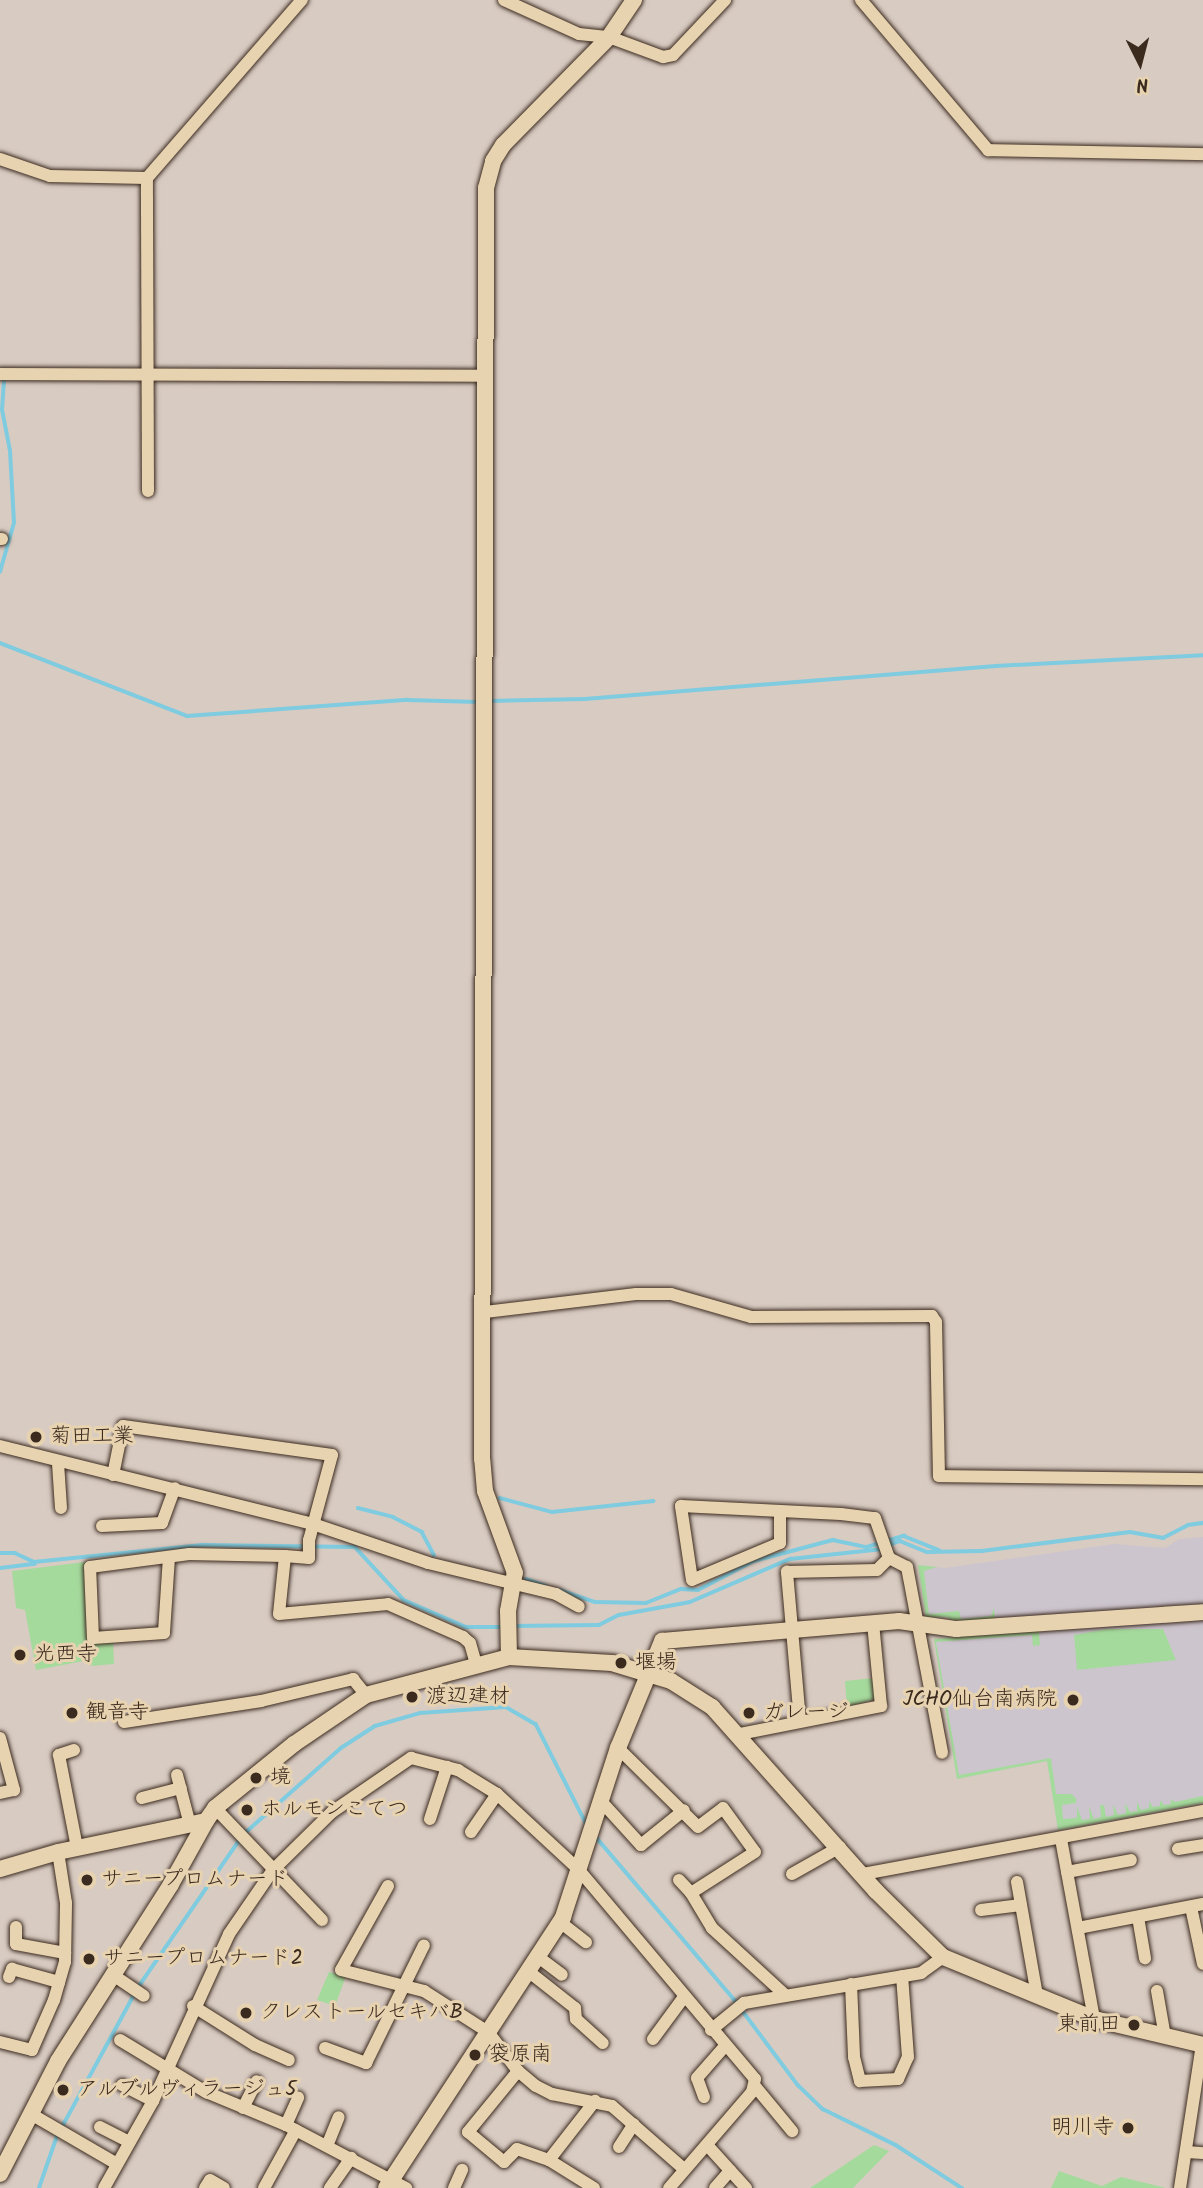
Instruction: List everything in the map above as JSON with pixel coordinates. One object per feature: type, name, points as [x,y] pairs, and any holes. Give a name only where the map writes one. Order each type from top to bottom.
[{"type":"street","points":[[148,491],[147,178],[302,0]]},
{"type":"street","points":[[504,0],[579,34],[609,37],[669,57],[725,0]]},
{"type":"street","points":[[509,1657],[508,1611],[514,1584],[513,1563],[485,1491],[484,376],[488,174],[503,145],[609,37],[635,0]]},
{"type":"street","points":[[861,0],[988,150],[1203,154]]},
{"type":"street","points":[[0,159],[50,176],[147,178]]},
{"type":"street","points":[[0,374],[484,376]]},
{"type":"street","points":[[485,1312],[609,1297],[671,1294],[751,1317],[932,1316],[936,1322],[939,1476],[1203,1479]]},
{"type":"street","points":[[113,1475],[123,1426],[332,1455],[313,1524],[309,1558],[237,1553],[169,1557],[90,1567],[93,1638],[164,1633],[169,1557]]},
{"type":"street","points":[[0,1446],[313,1524],[428,1563],[556,1594],[579,1607]]},
{"type":"street","points":[[58,1462],[61,1508]]},
{"type":"street","points":[[102,1525],[162,1523],[175,1488]]},
{"type":"street","points":[[780,1511],[780,1543],[692,1580],[681,1506],[780,1511],[875,1518],[888,1556],[907,1567],[942,1753]]},
{"type":"street","points":[[285,1556],[279,1614],[388,1604],[464,1637],[470,1643],[476,1664]]},
{"type":"street","points":[[800,1721],[787,1572],[877,1570],[888,1556]]},
{"type":"street","points":[[389,2184],[560,1922],[618,1748],[657,1647],[670,1637],[873,1623],[918,1623],[956,1629],[1203,1612]]},
{"type":"street","points":[[740,1734],[881,1706],[873,1623]]},
{"type":"street","points":[[0,2174],[31,2114],[204,1818],[318,1726],[366,1695],[509,1657],[612,1663],[647,1673],[692,1693],[740,1734],[863,1874],[943,1957],[1094,2019],[1203,2045],[1199,2101],[1181,2188]]},
{"type":"street","points":[[124,1722],[261,1701],[353,1679],[366,1695]]},
{"type":"street","points":[[0,1738],[14,1790],[0,1793]]},
{"type":"street","points":[[618,1748],[698,1827],[723,1808],[755,1852],[691,1893]]},
{"type":"street","points":[[74,1750],[58,1755],[77,1848]]},
{"type":"street","points":[[104,2188],[153,2101],[193,2006],[229,1934],[274,1870],[332,1812],[396,1764],[411,1758],[447,1767],[497,1794],[579,1870],[755,2079],[754,2085],[708,2146],[669,2188]]},
{"type":"street","points":[[430,1819],[447,1767]]},
{"type":"street","points":[[142,1798],[179,1782],[204,1818]]},
{"type":"street","points":[[471,1832],[497,1794]]},
{"type":"street","points":[[600,1800],[640,1845],[684,1811]]},
{"type":"street","points":[[863,1874],[1203,1811]]},
{"type":"street","points":[[0,1869],[58,1852],[204,1818],[236,1829],[322,1920]]},
{"type":"street","points":[[1061,1839],[1094,2019]]},
{"type":"street","points":[[1178,1849],[1203,1844]]},
{"type":"street","points":[[792,1874],[840,1847]]},
{"type":"street","points":[[0,2042],[32,2050],[59,1982],[65,1953],[66,1903],[58,1852]]},
{"type":"street","points":[[1067,1872],[1131,1860]]},
{"type":"street","points":[[679,1880],[691,1893],[712,1928],[785,1994]]},
{"type":"street","points":[[1017,1882],[1037,1995]]},
{"type":"street","points":[[388,1886],[341,1970],[424,1991],[488,2032],[518,2071],[552,2094],[612,2106],[684,2169]]},
{"type":"street","points":[[981,1910],[1021,1905]]},
{"type":"street","points":[[1078,1928],[1197,1905],[1203,1964]]},
{"type":"street","points":[[1138,1917],[1145,1958]]},
{"type":"street","points":[[560,1922],[586,1942]]},
{"type":"street","points":[[16,1927],[16,1944],[65,1953]]},
{"type":"street","points":[[325,2048],[366,2063],[401,1984],[424,1945]]},
{"type":"street","points":[[537,1956],[562,1975]]},
{"type":"street","points":[[711,2030],[744,2003],[921,1973],[943,1957]]},
{"type":"street","points":[[9,1977],[12,1969],[59,1982]]},
{"type":"street","points":[[528,1971],[575,2008],[576,2019],[603,2043]]},
{"type":"street","points":[[113,1975],[144,1996]]},
{"type":"street","points":[[851,1984],[854,2057],[860,2081],[898,2079],[908,2057],[902,1976]]},
{"type":"street","points":[[1157,1991],[1165,2037]]},
{"type":"street","points":[[653,2039],[684,1997]]},
{"type":"street","points":[[193,2006],[255,2046],[289,2060]]},
{"type":"street","points":[[120,2040],[167,2070],[351,2158],[389,2184],[406,2188]]},
{"type":"street","points":[[704,2098],[697,2078],[725,2046]]},
{"type":"street","points":[[518,2071],[468,2132],[504,2162],[517,2149],[549,2160],[594,2188]]},
{"type":"street","points":[[243,2108],[257,2081]]},
{"type":"street","points":[[122,2085],[153,2101]]},
{"type":"street","points":[[754,2085],[792,2131]]},
{"type":"street","points":[[264,2188],[291,2128],[298,2098]]},
{"type":"street","points":[[549,2160],[595,2101]]},
{"type":"street","points":[[31,2114],[117,2164]]},
{"type":"street","points":[[327,2146],[339,2117]]},
{"type":"street","points":[[619,2147],[634,2124]]},
{"type":"street","points":[[100,2127],[129,2142]]},
{"type":"street","points":[[708,2146],[746,2188]]},
{"type":"street","points":[[1187,2152],[1203,2153]]},
{"type":"street","points":[[330,2188],[351,2158]]},
{"type":"street","points":[[454,2188],[461,2170]]},
{"type":"street","points":[[715,2188],[730,2171]]},
{"type":"street","points":[[205,2188],[210,2180],[224,2188]]},
{"type":"shaded area","points":[[1203,1537],[1203,1605],[955,1623],[947,1617],[926,1617],[918,1565],[945,1568],[1114,1544],[1165,1548],[1179,1539]]},
{"type":"shaded area","name":"JCHO仙台南病院","points":[[1203,1618],[1203,1803],[1058,1830],[1047,1761],[957,1779],[934,1639]]},
{"type":"green space","points":[[85,1562],[89,1660],[36,1670],[25,1610],[16,1608],[12,1571]]},
{"type":"green space","points":[[918,1565],[937,1567],[924,1571],[929,1614],[959,1611],[961,1619],[991,1616],[994,1608],[995,1619],[955,1623],[947,1617],[926,1617]]},
{"type":"green space","points":[[1107,1629],[1163,1629],[1176,1660],[1077,1670],[1074,1635]]},
{"type":"green space","points":[[1039,1631],[1040,1645],[1033,1646],[1032,1635],[936,1642],[959,1775],[1051,1758],[1056,1794],[1071,1794],[1076,1798],[1076,1803],[1062,1805],[1063,1819],[1077,1818],[1077,1807],[1082,1820],[1090,1819],[1089,1806],[1094,1819],[1101,1817],[1100,1805],[1104,1805],[1106,1817],[1114,1815],[1113,1804],[1118,1815],[1126,1813],[1125,1803],[1130,1812],[1137,1811],[1137,1802],[1141,1810],[1149,1808],[1149,1801],[1153,1807],[1160,1806],[1160,1800],[1164,1805],[1171,1804],[1171,1799],[1175,1802],[1203,1796],[1203,1803],[1058,1830],[1047,1761],[957,1779],[934,1639]]},
{"type":"green space","points":[[113,1641],[114,1664],[91,1666],[90,1642]]},
{"type":"green space","points":[[874,1678],[876,1699],[847,1707],[845,1681]]},
{"type":"green space","points":[[329,1972],[346,1976],[335,2006],[317,2000]]},
{"type":"green space","points":[[874,2145],[889,2151],[853,2188],[810,2188]]},
{"type":"green space","points":[[1059,2171],[1102,2186],[1121,2177],[1166,2188],[1051,2188]]},
{"type":"waterway","points":[[0,572],[14,523],[10,451],[2,410],[4,378]]},
{"type":"waterway","points":[[0,643],[187,716],[407,700],[478,702]]},
{"type":"waterway","points":[[489,701],[585,699],[996,666],[1203,655]]},
{"type":"waterway","points":[[500,1498],[552,1512],[653,1501]]},
{"type":"waterway","points":[[358,1508],[393,1517],[422,1532],[434,1555]]},
{"type":"waterway","points":[[889,1545],[900,1541],[927,1552],[982,1551],[1130,1532],[1163,1538],[1188,1525],[1203,1523]]},
{"type":"waterway","points":[[560,1590],[595,1602],[646,1603],[681,1589],[698,1590],[754,1561],[833,1540],[867,1547],[904,1536],[939,1550]]},
{"type":"waterway","points":[[0,1553],[15,1553],[34,1562],[202,1545],[355,1547],[404,1600],[466,1627],[505,1627]]},
{"type":"waterway","points":[[512,1626],[599,1625],[619,1615],[690,1602],[790,1559],[882,1549]]},
{"type":"waterway","points":[[0,1568],[35,1564]]},
{"type":"waterway","points":[[526,1579],[546,1586]]},
{"type":"waterway","points":[[245,1833],[341,1748],[375,1726],[420,1713],[506,1707],[536,1724],[587,1825]]},
{"type":"waterway","points":[[596,1837],[738,2004]]},
{"type":"waterway","points":[[62,2127],[139,1986],[240,1839]]},
{"type":"waterway","points":[[742,2010],[798,2085],[823,2109],[896,2145],[962,2188]]},
{"type":"waterway","points":[[39,2188],[58,2133]]},
{"type":"place","name":"菊田工業","points":[[36,1437]]},
{"type":"place","name":"光西寺","points":[[20,1655]]},
{"type":"place","name":"堰場","points":[[621,1663]]},
{"type":"place","name":"渡辺建材","points":[[412,1697]]},
{"type":"place","name":"JCHO仙台南病院","points":[[1073,1700]]},
{"type":"place","name":"観音寺","points":[[72,1713]]},
{"type":"place","name":"ガレージ","points":[[749,1713]]},
{"type":"place","name":"境","points":[[256,1778]]},
{"type":"place","name":"ホルモンこてつ","points":[[247,1810]]},
{"type":"place","name":"サニープロムナード","points":[[87,1880]]},
{"type":"place","name":"サニープロムナード2","points":[[89,1959]]},
{"type":"place","name":"クレストールセキバB","points":[[246,2013]]},
{"type":"place","name":"東前田","points":[[1134,2025]]},
{"type":"place","name":"袋原南","points":[[475,2055]]},
{"type":"place","name":"アルブルヴィラージュ5","points":[[63,2090]]},
{"type":"place","name":"明川寺","points":[[1128,2128]]}]
